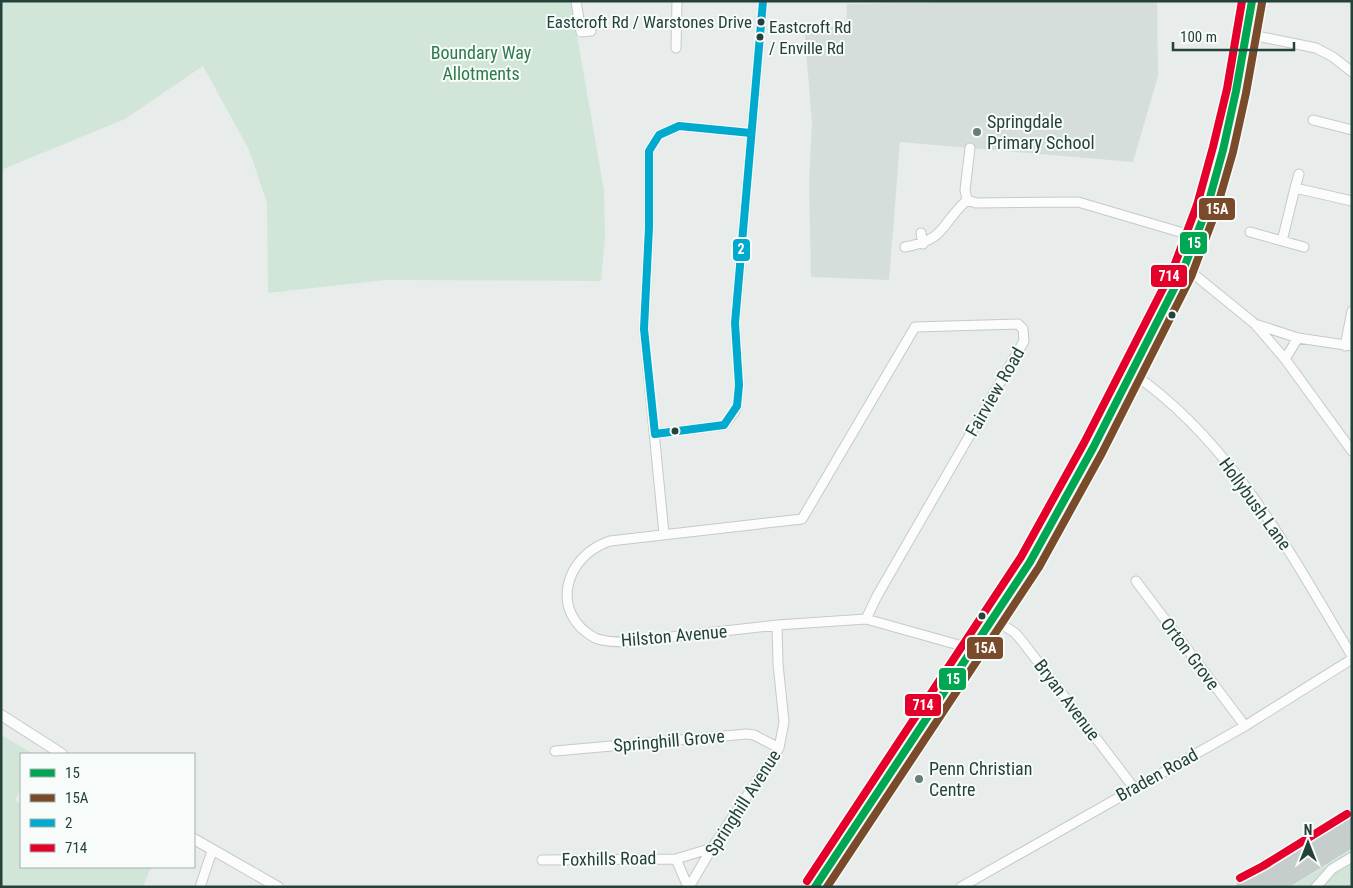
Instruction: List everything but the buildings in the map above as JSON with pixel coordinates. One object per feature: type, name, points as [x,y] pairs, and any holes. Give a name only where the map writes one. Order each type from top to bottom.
[{"type":"highway","points":[[1244,887],[1268,875],[1352,822]]},
{"type":"highway","points":[[1274,887],[1352,839]]},
{"type":"street","points":[[576,1],[581,32],[591,31]]},
{"type":"street","points":[[676,48],[677,1]]},
{"type":"street","points":[[655,434],[724,425],[734,414],[737,406],[739,385],[735,323],[763,1]]},
{"type":"street","points":[[815,887],[994,619],[1060,511],[1185,267],[1197,237],[1227,132],[1252,1]]},
{"type":"street","points":[[1247,34],[1316,48],[1333,56],[1352,72]]},
{"type":"street","points":[[1314,120],[1352,130]]},
{"type":"street","points":[[664,534],[644,329],[649,226],[649,151],[659,135],[679,126],[752,133]]},
{"type":"street","points":[[967,200],[965,190],[970,148]]},
{"type":"street","points":[[1282,241],[1299,174]]},
{"type":"street","points":[[1295,188],[1352,201]]},
{"type":"street","points":[[967,200],[976,203],[1078,202],[1197,237]]},
{"type":"street","points":[[905,247],[923,244],[940,234],[951,215],[967,200]]},
{"type":"street","points":[[1250,232],[1304,247]]},
{"type":"street","points":[[921,233],[923,244]]},
{"type":"street","points":[[1185,267],[1255,324],[1285,359],[1352,451]]},
{"type":"street","points":[[1255,324],[1298,338],[1348,346],[1352,311]]},
{"type":"street","name":"Fairview Road","points":[[797,520],[805,516],[915,327],[1018,324],[1023,329],[1024,341],[877,596],[866,620]]},
{"type":"street","points":[[1285,359],[1298,338]]},
{"type":"street","name":"Hollybush Lane","points":[[1132,373],[1157,392],[1191,425],[1257,501],[1298,564],[1352,657]]},
{"type":"street","name":"Hilston Avenue","points":[[797,520],[664,534],[610,541],[598,545],[581,557],[572,574],[567,592],[572,613],[577,623],[596,638],[626,642],[777,625],[866,620],[973,650]]},
{"type":"street","name":"Orton Grove","points":[[1136,581],[1245,726]]},
{"type":"street","name":"Bryan Avenue","points":[[994,619],[1016,633],[1022,640],[1134,788]]},
{"type":"street","name":"Springhill Avenue","points":[[689,887],[712,848],[780,748],[784,722],[778,664],[777,625]]},
{"type":"street","name":"Braden Road","points":[[960,887],[1245,726],[1352,657]]},
{"type":"street","points":[[1,715],[60,753]]},
{"type":"street","name":"Springhill Grove","points":[[554,751],[747,734],[754,735],[780,748]]},
{"type":"street","points":[[195,840],[278,887]]},
{"type":"street","name":"Foxhills Road","points":[[542,860],[676,859],[712,848]]},
{"type":"street","points":[[200,887],[212,851]]},
{"type":"street","points":[[1316,887],[1332,869],[1352,857]]},
{"type":"street","points":[[676,859],[689,887]]},
{"type":"shaded area","name":"Springdale Primary School","points":[[1157,1],[1158,76],[1133,162],[900,142],[889,280],[811,277],[809,182],[812,122],[804,26],[846,27],[847,4]]},
{"type":"green space","name":"Boundary Way Allotments","points":[[1,1],[571,1],[604,190],[605,239],[601,281],[386,280],[268,293],[267,203],[249,150],[203,66],[125,119],[1,170]]},
{"type":"green space","points":[[1,735],[32,753],[20,753],[20,792],[15,800],[20,803],[20,868],[151,868],[143,887],[1,887]]},
{"type":"green space","points":[[1352,849],[1352,887],[1290,887]]},
{"type":"transit line","name":"2","points":[[655,434],[724,425],[737,406],[739,385],[735,323],[763,1]]},
{"type":"transit line","name":"714","points":[[807,881],[1021,557],[1084,443],[1173,269],[1197,205],[1213,147],[1227,89],[1242,1]]},
{"type":"transit line","name":"15","points":[[815,887],[1030,562],[1093,448],[1182,273],[1207,208],[1223,150],[1252,1]]},
{"type":"transit line","name":"15A","points":[[827,887],[1039,567],[1102,453],[1191,277],[1216,211],[1233,152],[1262,3]]},
{"type":"transit line","name":"2","points":[[655,434],[644,329],[649,227],[649,151],[659,135],[679,126],[751,133]]},
{"type":"transit line","name":"714","points":[[1240,878],[1263,866],[1347,814]]},
{"type":"place","name":"Eastcroft Rd / Warstones Drive","points":[[761,22]]},
{"type":"place","name":"Eastcroft Rd / Enville Rd","points":[[760,37]]},
{"type":"place","name":"Springdale Primary School","points":[[977,132]]},
{"type":"place","name":"Penn Christian Centre","points":[[919,779]]}]
